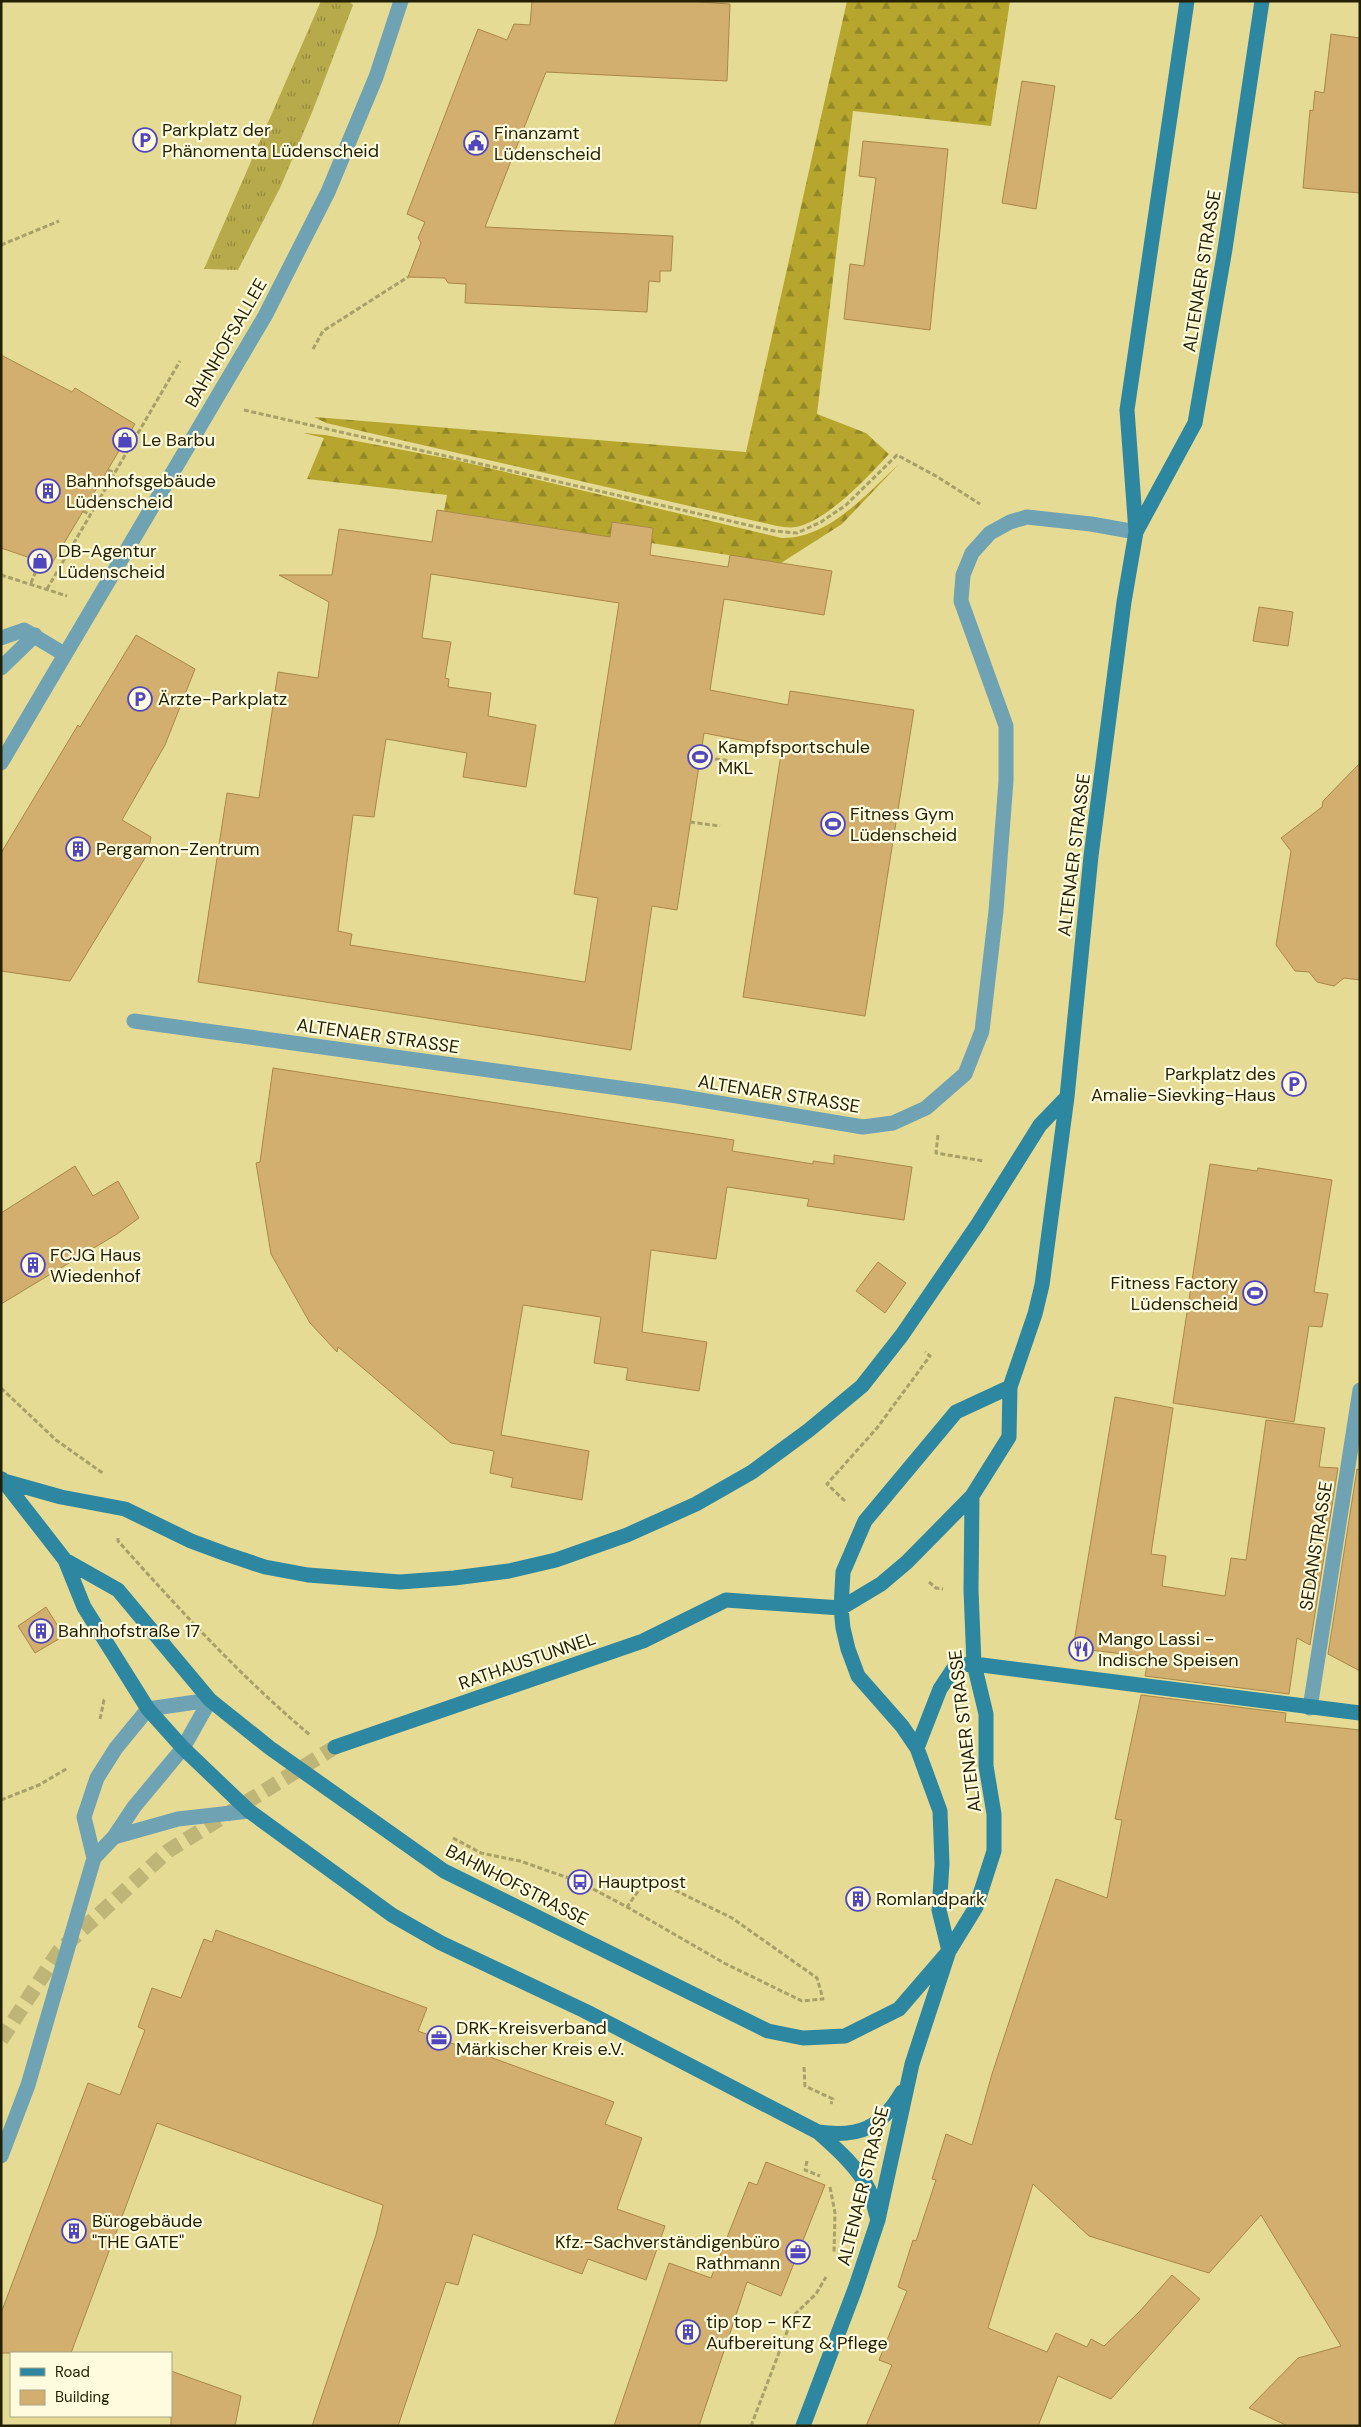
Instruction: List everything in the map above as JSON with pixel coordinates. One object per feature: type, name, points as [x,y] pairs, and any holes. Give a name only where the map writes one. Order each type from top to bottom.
[{"type":"main road","name":"ALTENAER STRASSE","points":[[841,1608],[881,1584],[907,1562],[972,1496],[1009,1437],[1010,1386],[1035,1314],[1042,1285],[1067,1097],[1091,856],[1124,602],[1136,532],[1127,410],[1187,1]]},
{"type":"main road","name":"ALTENAER STRASSE","points":[[1136,532],[1195,423],[1225,249],[1262,1]]},
{"type":"main road","points":[[2,1479],[61,1497],[125,1508],[191,1541],[265,1567],[308,1575],[400,1582],[509,1571],[556,1560],[627,1535],[696,1504],[752,1472],[809,1430],[862,1386],[902,1335],[978,1224],[1040,1125],[1067,1097]]},
{"type":"main road","name":"ALTENAER STRASSE","points":[[949,1951],[938,1910],[942,1864],[940,1811],[917,1748],[902,1726],[858,1676],[848,1649],[841,1608],[844,1572],[865,1521],[956,1412],[1010,1386]]},
{"type":"main road","name":"BAHNHOFSTRASSE","points":[[2,1479],[65,1560],[84,1607],[148,1709],[183,1748],[249,1810],[392,1916],[441,1943],[584,2011],[818,2132],[844,2155],[869,2190],[878,2220]]},
{"type":"main road","name":"ALTENAER STRASSE","points":[[803,2426],[856,2289],[878,2220],[912,2064],[949,1951],[976,1907],[994,1851],[994,1814],[986,1766],[986,1714],[974,1664],[971,1590],[972,1496]]},
{"type":"main road","name":"BAHNHOFSTRASSE","points":[[65,1560],[118,1590],[210,1700],[270,1748],[444,1871],[768,2031],[803,2038],[845,2036],[899,2009],[949,1951]]},
{"type":"main road","name":"RATHAUSTUNNEL","points":[[334,1747],[643,1642],[726,1600],[841,1608]]},
{"type":"main road","points":[[917,1748],[940,1688],[956,1665],[974,1664],[1360,1713]]},
{"type":"main road","name":"BAHNHOFSTRASSE","points":[[818,2132],[838,2135],[857,2132],[877,2124],[891,2111],[908,2082]]},
{"type":"street","name":"BAHNHOFSALLEE","points":[[1,763],[265,316],[328,192],[376,77],[401,1]]},
{"type":"street","name":"ALTENAER STRASSE","points":[[134,1020],[677,1096],[863,1127],[893,1123],[926,1108],[966,1074],[982,1031],[998,892],[1006,781],[1006,726],[961,601],[963,575],[972,553],[990,533],[1010,522],[1027,518],[1046,518],[1136,532]]},
{"type":"street","points":[[1,638],[24,630],[64,654]]},
{"type":"street","points":[[1,668],[35,635]]},
{"type":"street","name":"SEDANSTRASSE","points":[[1310,1708],[1360,1390]]},
{"type":"street","points":[[94,1858],[84,1817],[96,1778],[116,1748],[148,1709],[210,1700]]},
{"type":"street","points":[[1,2156],[28,2084],[94,1858],[114,1837],[134,1807],[183,1748],[210,1700]]},
{"type":"street","points":[[114,1837],[178,1819],[249,1810]]},
{"type":"path","points":[[1,245],[59,221]]},
{"type":"path","points":[[313,349],[322,331],[408,277]]},
{"type":"path","name":"BAHNHOFSALLEE","points":[[47,589],[180,361]]},
{"type":"path","points":[[215,401],[283,420],[520,471],[774,531],[797,533],[846,505],[897,456],[936,476],[1010,522]]},
{"type":"path","points":[[125,440],[132,444]]},
{"type":"path","points":[[108,470],[115,473]]},
{"type":"path","points":[[83,511],[90,515]]},
{"type":"path","points":[[31,584],[40,561]]},
{"type":"path","points":[[1,575],[71,598]]},
{"type":"path","points":[[700,757],[731,762]]},
{"type":"path","points":[[690,822],[720,826]]},
{"type":"path","points":[[926,1108],[939,1128],[936,1153],[1013,1166]]},
{"type":"path","points":[[1,1388],[56,1440],[132,1492],[125,1508],[118,1541],[200,1633],[280,1710],[316,1740]]},
{"type":"path","points":[[451,1837],[481,1853],[520,1861],[580,1882],[724,1962],[802,2001],[823,1999],[817,1978],[732,1918],[648,1877],[627,1907]]},
{"type":"path","points":[[802,2001],[804,2086],[833,2099],[804,2170],[829,2180],[835,2213],[832,2259]]},
{"type":"path","points":[[750,2426],[792,2316],[816,2294],[829,2268]]},
{"type":"green space","points":[[321,1],[349,1],[353,5],[313,110],[280,188],[238,270],[204,269]]},
{"type":"green space","points":[[847,1],[1010,1],[991,126],[853,111],[817,414],[866,433],[889,454],[859,486],[834,507],[808,523],[794,527],[777,526],[326,423],[314,417],[746,452]]},
{"type":"green space","points":[[303,433],[325,435],[455,460],[782,538],[816,531],[831,522],[860,501],[899,464],[842,524],[781,563],[651,543],[653,528],[613,522],[610,537],[444,511],[447,495],[307,479],[324,438]]},
{"type":"building","name":"Finanzamt Lüdenscheid","points":[[532,1],[686,1],[730,4],[727,81],[546,72],[485,227],[673,236],[671,271],[660,271],[660,282],[649,281],[647,312],[465,303],[466,284],[448,283],[445,278],[408,277],[421,243],[418,238],[425,222],[407,214],[478,29],[507,40],[514,24],[530,25]]},
{"type":"building","points":[[1331,34],[1360,38],[1360,193],[1303,188],[1310,110],[1313,111],[1315,91],[1324,93]]},
{"type":"building","points":[[1022,81],[1055,86],[1036,209],[1002,203]]},
{"type":"building","points":[[863,141],[948,149],[930,330],[844,319],[850,264],[864,266],[876,178],[859,176]]},
{"type":"building","name":"Bahnhofsgebäude Lüdenscheid","points":[[1,355],[72,392],[75,388],[135,424],[51,565],[1,548]]},
{"type":"building","points":[[437,510],[610,537],[612,522],[653,528],[650,555],[728,567],[730,555],[832,571],[824,615],[724,599],[710,690],[788,705],[790,691],[914,710],[865,1016],[743,997],[782,748],[704,733],[677,910],[652,906],[631,1050],[198,982],[227,793],[259,798],[278,672],[318,678],[329,602],[279,575],[332,575],[339,529],[432,542]],"holes":[[[431,574],[619,603],[574,894],[598,898],[585,982],[350,945],[352,934],[338,931],[353,815],[374,817],[386,739],[467,753],[463,777],[526,787],[536,725],[488,716],[491,693],[448,687],[449,679],[445,678],[451,642],[422,638]]]},
{"type":"building","points":[[1259,607],[1293,612],[1288,646],[1253,641]]},
{"type":"building","name":"Pergamon-Zentrum","points":[[136,635],[195,669],[165,745],[122,820],[151,837],[148,853],[70,981],[1,971],[1,853],[78,725],[80,727]]},
{"type":"building","points":[[1360,763],[1360,980],[1344,978],[1334,986],[1317,982],[1309,972],[1295,971],[1276,945],[1291,851],[1281,838],[1322,807],[1323,801]]},
{"type":"building","points":[[273,1068],[734,1140],[732,1151],[813,1164],[813,1161],[834,1164],[834,1155],[912,1167],[904,1220],[807,1206],[809,1199],[727,1187],[716,1259],[651,1250],[642,1332],[707,1342],[699,1391],[626,1380],[628,1368],[594,1363],[601,1317],[523,1305],[501,1435],[589,1451],[582,1500],[511,1487],[513,1478],[490,1473],[494,1451],[451,1443],[338,1347],[337,1352],[310,1323],[271,1254],[256,1163],[260,1162]]},
{"type":"building","name":"Fitness Factory Lüdenscheid","points":[[1210,1164],[1257,1171],[1258,1168],[1332,1180],[1314,1292],[1328,1294],[1322,1327],[1309,1326],[1294,1422],[1173,1403]]},
{"type":"building","name":"FCJG Haus Wiedenhof","points":[[75,1166],[93,1196],[118,1181],[139,1218],[117,1234],[1,1304],[1,1213]]},
{"type":"building","points":[[878,1262],[906,1283],[885,1313],[856,1291]]},
{"type":"building","points":[[1115,1397],[1173,1408],[1151,1554],[1166,1556],[1162,1586],[1225,1596],[1231,1558],[1246,1560],[1266,1420],[1325,1428],[1319,1467],[1338,1468],[1310,1645],[1297,1638],[1289,1694],[1145,1676],[1149,1657],[1073,1648]]},
{"type":"building","points":[[1357,1469],[1360,1470],[1360,1671],[1328,1654]]},
{"type":"building","name":"Bahnhofstraße 17","points":[[46,1607],[64,1636],[35,1653],[18,1626]]},
{"type":"building","points":[[1141,1695],[1286,1713],[1285,1722],[1360,1730],[1360,2426],[1288,2426],[1249,2408],[1298,2358],[1341,2346],[1261,2215],[1209,2273],[1089,2236],[1033,2184],[988,2328],[1047,2352],[1056,2333],[1087,2347],[1091,2339],[1104,2346],[1139,2312],[1172,2275],[1200,2299],[1111,2399],[1058,2376],[1038,2426],[866,2426],[892,2365],[879,2360],[907,2291],[898,2287],[913,2240],[916,2241],[936,2180],[932,2179],[946,2134],[972,2145],[992,2074],[1056,1879],[1107,1898],[1122,1820],[1115,1819]]},
{"type":"building","points":[[216,1930],[427,2008],[418,2031],[614,2102],[605,2124],[642,2138],[617,2209],[665,2226],[646,2280],[588,2259],[582,2274],[473,2234],[458,2285],[446,2282],[398,2426],[312,2426],[376,2235],[383,2205],[157,2123],[71,2352],[1,2353],[1,2313],[88,2083],[120,2095],[145,2030],[138,2027],[152,1988],[181,1998],[204,1939],[212,1942]]},
{"type":"building","points":[[766,2162],[825,2185],[781,2296],[747,2282],[699,2426],[614,2426],[669,2263],[711,2278],[749,2182],[757,2185]]},
{"type":"building","points":[[172,2371],[241,2396],[235,2426],[171,2426]]},
{"type":"tunnel","points":[[1,2040],[59,1951],[168,1851],[335,1747]]},
{"type":"place","name":"Parkplatz der Phänomenta Lüdenscheid","points":[[145,140]]},
{"type":"place","name":"Finanzamt Lüdenscheid","points":[[476,143]]},
{"type":"place","name":"Le Barbu","points":[[125,440]]},
{"type":"place","name":"Bahnhofsgebäude Lüdenscheid","points":[[48,491]]},
{"type":"place","name":"DB-Agentur Lüdenscheid","points":[[40,561]]},
{"type":"place","name":"Ärzte-Parkplatz","points":[[140,699]]},
{"type":"place","name":"Kampfsportschule MKL","points":[[700,757]]},
{"type":"place","name":"Fitness Gym Lüdenscheid","points":[[833,824]]},
{"type":"place","name":"Pergamon-Zentrum","points":[[78,849]]},
{"type":"place","name":"Parkplatz des Amalie-Sievking-Haus","points":[[1294,1084]]},
{"type":"place","name":"FCJG Haus Wiedenhof","points":[[33,1265]]},
{"type":"place","name":"Fitness Factory Lüdenscheid","points":[[1255,1293]]},
{"type":"place","name":"Bahnhofstraße 17","points":[[41,1631]]},
{"type":"place","name":"Mango Lassi - Indische Speisen","points":[[1081,1649]]},
{"type":"place","name":"Hauptpost","points":[[580,1882]]},
{"type":"place","name":"Romlandpark","points":[[858,1899]]},
{"type":"place","name":"DRK-Kreisverband Märkischer Kreis e.V.","points":[[439,2038]]},
{"type":"place","name":"Bürogebäude \"THE GATE\"","points":[[74,2231]]},
{"type":"place","name":"Kfz.-Sachverständigenbüro Rathmann","points":[[798,2252]]},
{"type":"place","name":"tip top - KFZ Aufbereitung & Pflege","points":[[688,2332]]}]
